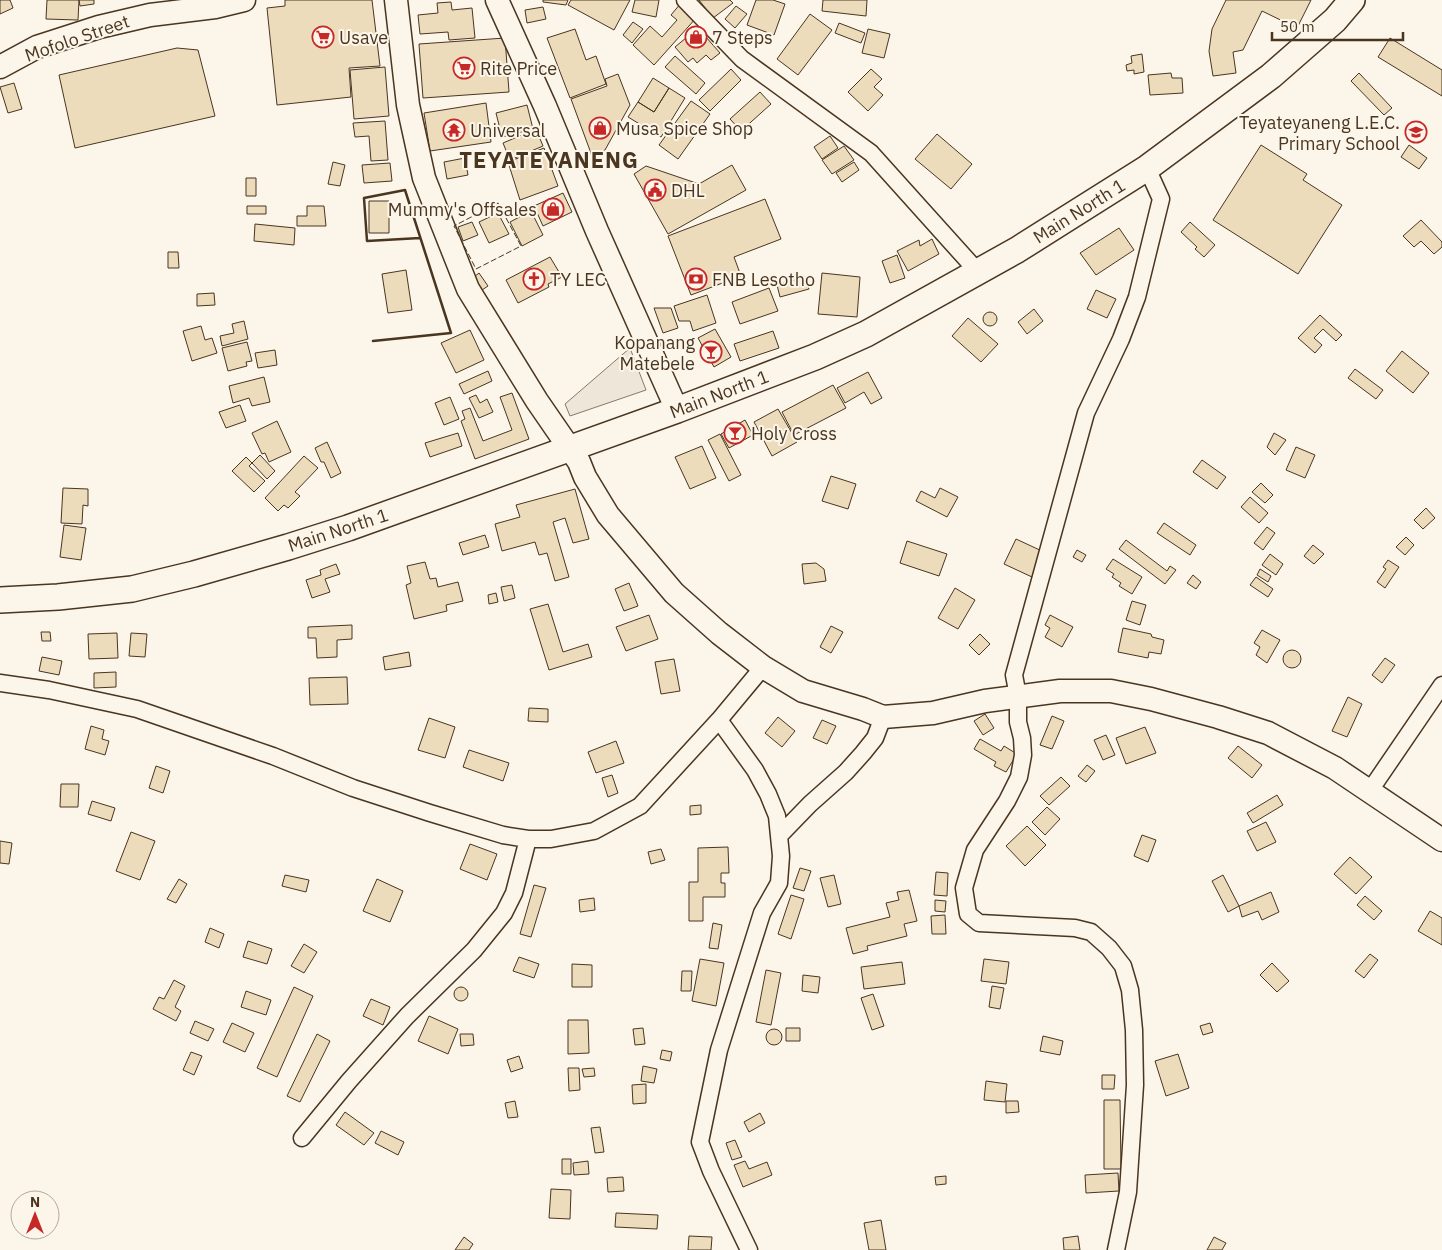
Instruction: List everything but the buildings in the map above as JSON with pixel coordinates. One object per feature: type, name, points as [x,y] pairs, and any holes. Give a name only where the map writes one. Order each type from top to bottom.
[{"type":"main road","name":"Mofolo Street","points":[[0,67],[37,47],[99,27],[150,14],[215,7],[244,0]]},
{"type":"main road","points":[[396,0],[408,106],[424,178],[468,289],[579,462],[585,477],[608,515],[674,594],[697,615],[763,667],[802,691],[863,708],[883,717],[933,713],[985,701],[1060,691],[1111,691],[1151,699],[1218,717],[1268,734],[1335,768],[1442,840]]},
{"type":"main road","points":[[497,0],[677,410]]},
{"type":"main road","name":"Main North 1","points":[[0,600],[58,597],[132,588],[194,574],[348,528],[677,410],[814,357],[866,334],[1017,250],[1147,168],[1272,76],[1336,20],[1352,0]]},
{"type":"street","points":[[684,0],[742,59],[871,153],[978,272]]},
{"type":"street","points":[[1116,1250],[1128,1192],[1134,1085],[1133,1022],[1130,990],[1122,966],[1109,948],[1091,932],[1075,928],[980,924],[968,914],[964,888],[975,850],[1019,777],[1023,755],[1022,738],[1018,722],[1018,696],[1014,675],[1086,413],[1121,339],[1137,298],[1161,199],[1147,168]]},
{"type":"street","points":[[0,683],[68,694],[137,709],[273,756],[362,790],[504,835],[528,839],[551,839],[594,831],[640,806],[719,720],[763,667]]},
{"type":"street","points":[[1369,792],[1442,685]]},
{"type":"street","points":[[780,835],[864,753],[875,738],[883,717]]},
{"type":"street","points":[[719,720],[755,770],[768,794],[780,835],[779,883],[762,913],[719,1050],[700,1142],[711,1171],[749,1250]]},
{"type":"street","points":[[302,1138],[407,1016],[474,950],[504,913],[514,893],[528,839]]},
{"type":"shaded area","points":[[630,348],[646,390],[570,416],[565,404]]},
{"type":"fence","points":[[498,203],[521,246],[476,269],[454,226],[498,203]]},
{"type":"wall","points":[[373,341],[451,333],[405,190],[364,198],[367,241],[420,238]]},
{"type":"place","name":"Usave","points":[[323,37]]},
{"type":"place","name":"7 Steps","points":[[696,37]]},
{"type":"place","name":"Rite Price","points":[[464,68]]},
{"type":"place","name":"Musa Spice Shop","points":[[600,128]]},
{"type":"place","name":"Universal","points":[[454,130]]},
{"type":"place","name":"Teyateyaneng L.E.C. Primary School","points":[[1416,132]]},
{"type":"place","name":"DHL","points":[[655,190]]},
{"type":"place","name":"Mummy's Offsales","points":[[553,209]]},
{"type":"place","name":"TY LEC","points":[[534,279]]},
{"type":"place","name":"FNB Lesotho","points":[[696,279]]},
{"type":"place","name":"Kopanang Matebele","points":[[711,352]]},
{"type":"place","name":"Holy Cross","points":[[735,433]]},
{"type":"district","name":"TEYATEYANENG","points":[[549,159]]}]
